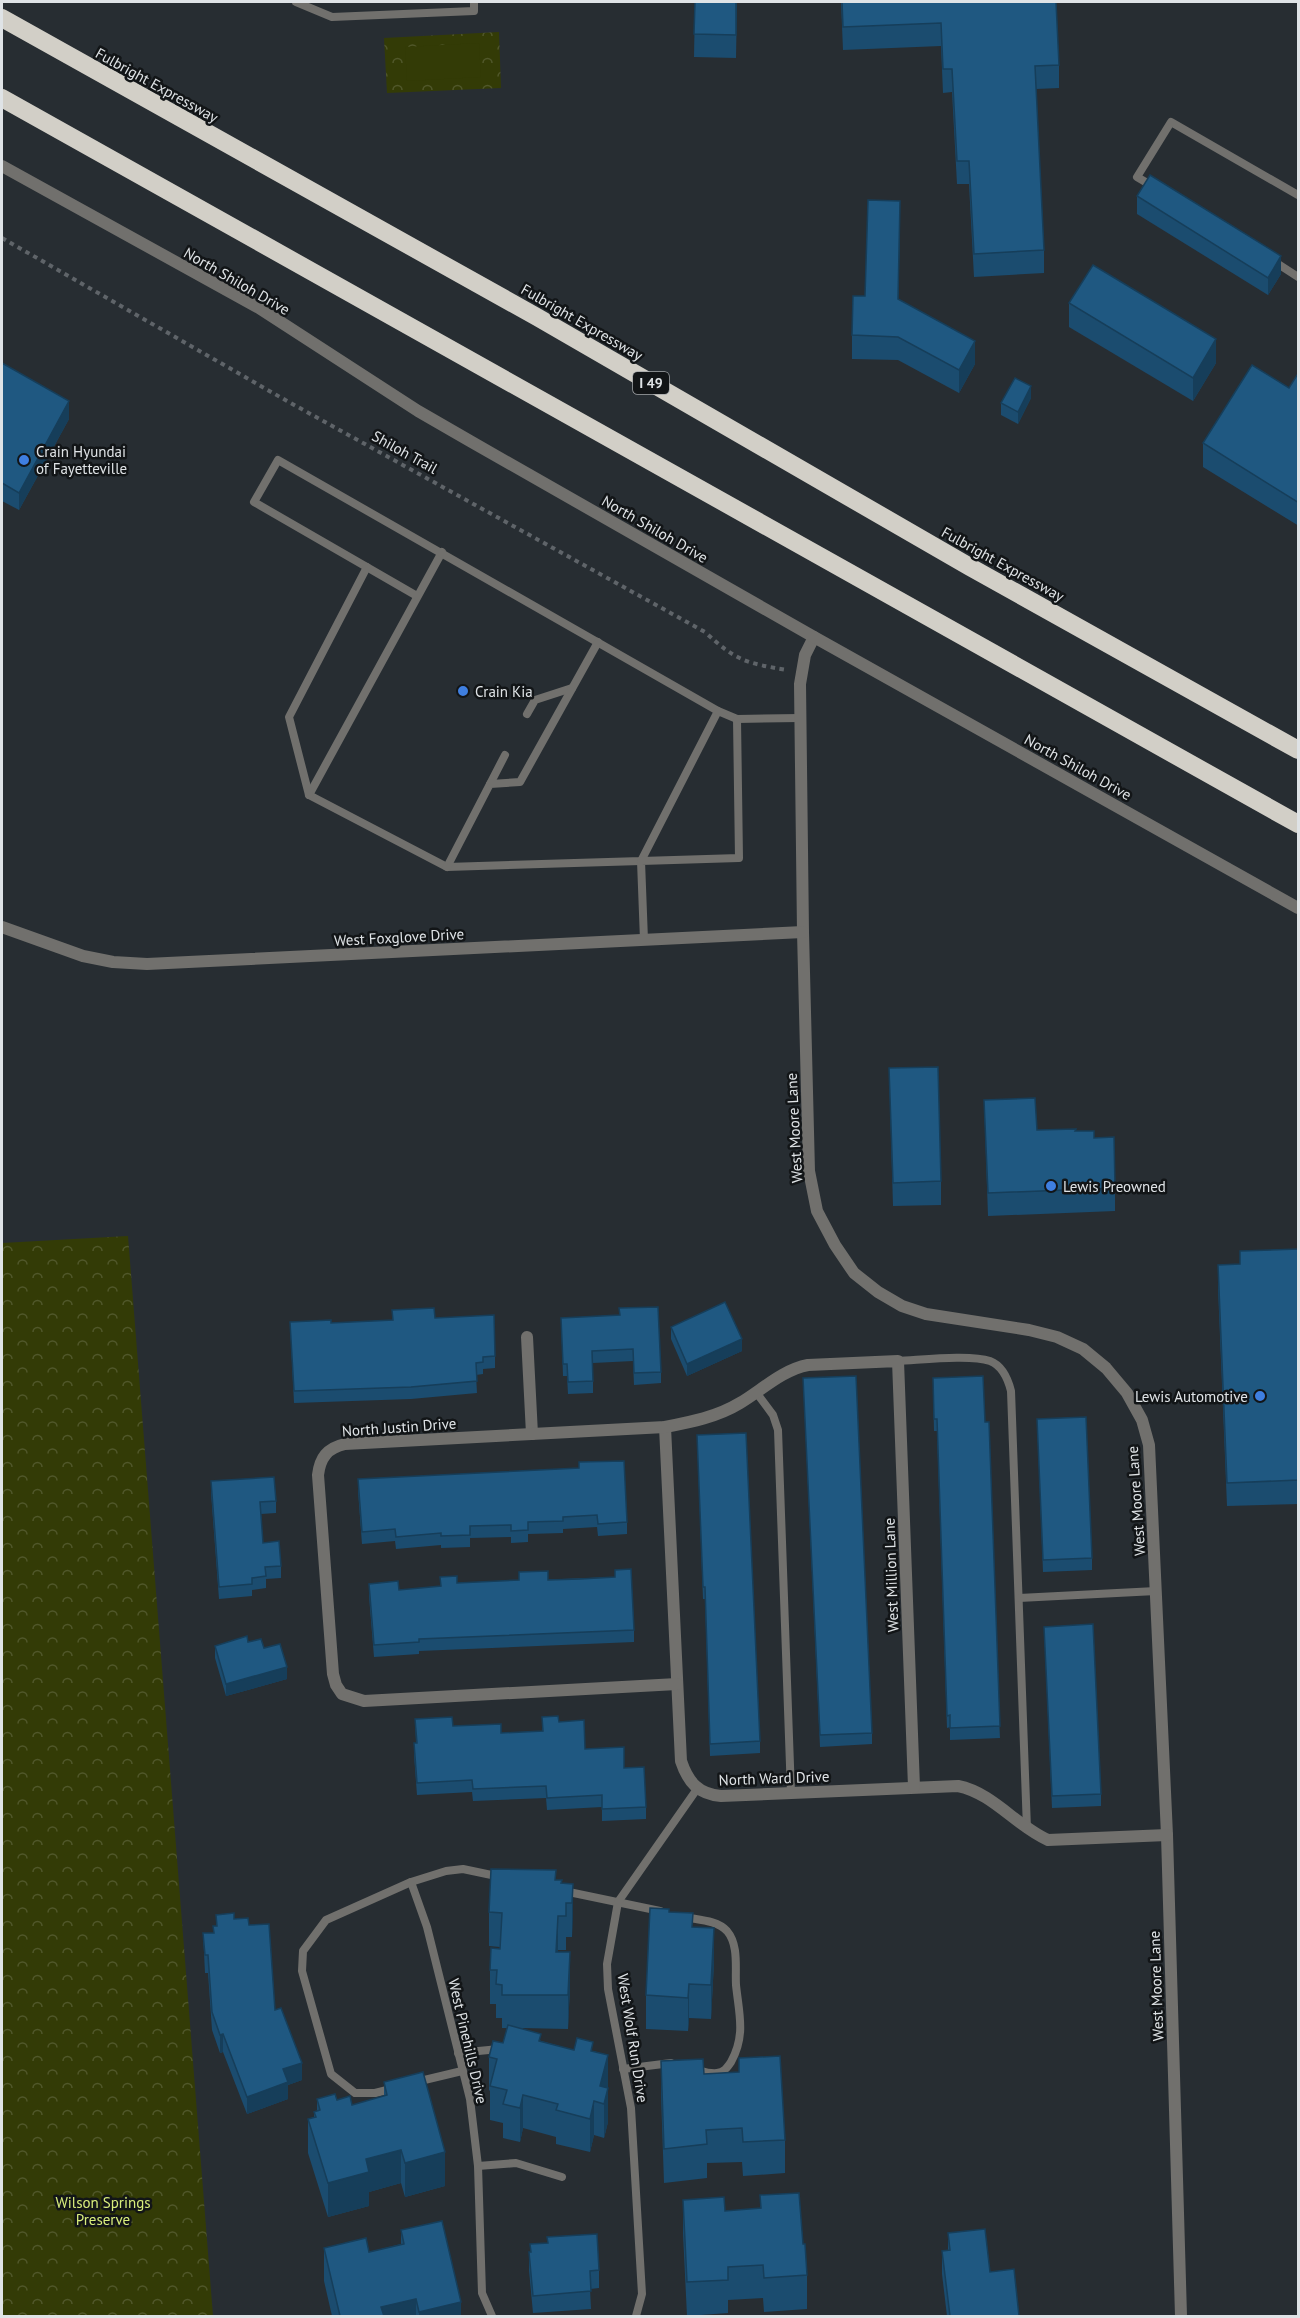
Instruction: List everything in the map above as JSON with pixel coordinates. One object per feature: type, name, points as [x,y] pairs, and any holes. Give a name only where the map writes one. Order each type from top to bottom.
[{"type":"highway","name":"Fulbright Expressway","points":[[2,18],[537,317],[981,572],[1299,750]]},
{"type":"highway","points":[[2,98],[1299,824]]},
{"type":"street","name":"North Shiloh Drive","points":[[2,166],[259,309],[418,411],[813,637],[1299,908]]},
{"type":"street","name":"West Moore Lane","points":[[813,637],[805,655],[802,672],[800,718],[809,1171],[817,1211],[835,1245],[854,1273],[878,1292],[902,1306],[926,1314],[1029,1330],[1057,1337],[1083,1349],[1106,1368],[1127,1393],[1142,1420],[1149,1445],[1167,1835],[1181,2316]]},
{"type":"street","name":"West Foxglove Drive","points":[[2,927],[83,956],[113,962],[147,964],[803,932]]},
{"type":"street","points":[[527,1337],[532,1434]]},
{"type":"street","name":"North Justin Drive","points":[[677,1684],[364,1701],[342,1694],[333,1674],[318,1475],[325,1454],[334,1447],[345,1444],[665,1427],[718,1414],[793,1368],[808,1365],[898,1361]]},
{"type":"street","name":"West Million Lane","points":[[898,1361],[914,1787]]},
{"type":"street","name":"North Ward Drive","points":[[665,1427],[681,1761],[686,1777],[697,1789],[710,1795],[721,1796],[958,1786],[978,1792],[1027,1828],[1048,1840],[1167,1835]]},
{"type":"lane","points":[[296,2],[332,17],[474,6]]},
{"type":"lane","points":[[1157,189],[1137,177],[1171,122],[1299,195]]},
{"type":"lane","points":[[1268,258],[1299,277]]},
{"type":"lane","points":[[417,596],[254,502],[278,460],[718,711],[737,719],[800,718]]},
{"type":"lane","points":[[309,795],[442,552]]},
{"type":"lane","points":[[367,567],[289,717],[309,795],[447,867],[739,858],[737,719]]},
{"type":"lane","points":[[490,784],[520,782],[598,642]]},
{"type":"lane","points":[[527,714],[535,700],[572,688]]},
{"type":"lane","points":[[644,940],[640,861],[718,711]]},
{"type":"lane","points":[[447,867],[505,755]]},
{"type":"lane","points":[[898,1361],[976,1358],[991,1362],[1002,1370],[1008,1380],[1011,1391],[1027,1828]]},
{"type":"lane","points":[[756,1392],[773,1415],[778,1430],[791,1793]]},
{"type":"lane","points":[[1019,1598],[1156,1591]]},
{"type":"lane","name":"West Wolf Run Drive","points":[[636,2316],[642,2294],[631,2108],[609,1989],[608,1964],[618,1902],[697,1789]]},
{"type":"lane","points":[[462,2071],[375,2093],[355,2093],[331,2074],[302,1971],[303,1951],[326,1920],[411,1882],[446,1871],[463,1869],[507,1879]]},
{"type":"lane","name":"West Pinehills Drive","points":[[411,1882],[427,1927],[470,2099],[478,2166],[482,2293],[492,2316]]},
{"type":"lane","points":[[552,1888],[719,1924],[733,1942],[741,2022],[740,2042],[727,2069],[719,2073],[709,2073],[676,2063],[623,2069]]},
{"type":"lane","points":[[458,2053],[510,2048]]},
{"type":"lane","points":[[478,2166],[516,2163],[562,2177]]},
{"type":"path","name":"Shiloh Trail","points":[[2,238],[288,401],[705,632],[726,652],[758,665],[802,672]]},
{"type":"green space","points":[[499,32],[501,88],[387,93],[384,38]]},
{"type":"green space","points":[[479,43],[481,77],[407,81],[405,47]]},
{"type":"green space","name":"Wilson Springs Preserve","points":[[128,1236],[213,2316],[2,2316],[2,1243]]},
{"type":"building","points":[[695,2],[736,2],[736,35],[694,34]]},
{"type":"building","points":[[842,2],[1056,2],[1059,65],[1035,66],[1044,250],[974,254],[969,161],[957,161],[952,69],[943,69],[941,23],[843,27]]},
{"type":"building","points":[[1150,175],[1281,256],[1268,278],[1137,196]]},
{"type":"building","points":[[868,200],[900,201],[898,299],[975,341],[959,370],[898,337],[852,335],[853,296],[865,296]]},
{"type":"building","points":[[1093,265],[1216,339],[1193,378],[1069,303]]},
{"type":"building","name":"Crain Hyundai of Fayetteville","points":[[2,363],[69,401],[19,493],[2,483]]},
{"type":"building","points":[[1252,365],[1289,388],[1299,372],[1299,503],[1203,443]]},
{"type":"building","points":[[1015,378],[1031,386],[1018,412],[1001,403]]},
{"type":"building","points":[[938,1067],[941,1181],[893,1183],[889,1068]]},
{"type":"building","name":"Lewis Preowned","points":[[1035,1098],[1037,1130],[1076,1129],[1075,1131],[1094,1131],[1094,1138],[1114,1137],[1115,1188],[988,1193],[984,1100]]},
{"type":"building","name":"Lewis Automotive","points":[[1299,1249],[1299,1480],[1227,1483],[1218,1265],[1240,1264],[1240,1251]]},
{"type":"building","points":[[725,1302],[742,1339],[687,1364],[671,1327]]},
{"type":"building","points":[[658,1307],[661,1372],[634,1373],[633,1349],[592,1351],[593,1381],[568,1382],[567,1364],[563,1364],[561,1318],[620,1315],[619,1308]]},
{"type":"building","points":[[434,1308],[435,1318],[494,1315],[495,1356],[483,1357],[483,1362],[476,1363],[477,1381],[411,1387],[294,1391],[290,1322],[393,1320],[392,1310]]},
{"type":"building","points":[[856,1376],[872,1733],[820,1735],[803,1378]]},
{"type":"building","points":[[983,1376],[985,1422],[989,1422],[1000,1726],[950,1728],[950,1715],[947,1716],[937,1419],[934,1419],[933,1378]]},
{"type":"building","points":[[1086,1417],[1092,1558],[1043,1560],[1037,1419]]},
{"type":"building","points":[[746,1433],[760,1741],[710,1744],[697,1435]]},
{"type":"building","points":[[624,1461],[627,1522],[598,1524],[597,1515],[563,1517],[563,1521],[528,1522],[528,1530],[511,1531],[511,1525],[470,1526],[470,1535],[441,1536],[441,1533],[396,1537],[395,1529],[362,1532],[358,1479],[579,1468],[579,1462]]},
{"type":"building","points":[[274,1477],[276,1501],[260,1502],[263,1543],[279,1541],[281,1566],[265,1567],[266,1576],[252,1578],[252,1584],[219,1587],[211,1481]]},
{"type":"building","points":[[631,1569],[634,1630],[419,1639],[419,1642],[374,1645],[369,1584],[398,1581],[399,1590],[441,1586],[440,1577],[457,1576],[457,1583],[519,1580],[519,1572],[548,1571],[548,1580],[580,1579],[615,1577],[615,1570]]},
{"type":"building","points":[[1093,1624],[1101,1794],[1052,1796],[1044,1627]]},
{"type":"building","points":[[247,1636],[248,1642],[261,1639],[264,1648],[280,1644],[287,1667],[226,1684],[215,1646]]},
{"type":"building","points":[[558,1716],[559,1722],[584,1720],[585,1749],[624,1747],[624,1768],[644,1767],[646,1807],[602,1809],[602,1795],[547,1798],[546,1786],[473,1789],[472,1780],[417,1783],[415,1719],[452,1717],[453,1726],[501,1724],[501,1733],[543,1731],[542,1717]]},
{"type":"building","points":[[491,1869],[556,1870],[555,1880],[573,1884],[572,1903],[566,1903],[566,1916],[558,1916],[556,1952],[570,1952],[568,1995],[502,1995],[502,1985],[496,1984],[497,1970],[490,1970],[491,1948],[500,1949],[502,1913],[489,1912]]},
{"type":"building","points":[[650,1908],[693,1913],[692,1927],[714,1928],[711,1985],[689,1984],[688,1998],[646,1995]]},
{"type":"building","points":[[234,1913],[234,1919],[248,1918],[249,1925],[269,1924],[275,2010],[281,2008],[302,2063],[283,2069],[288,2082],[247,2097],[212,2012],[208,1955],[205,1955],[203,1933],[214,1933],[213,1926],[217,1926],[216,1915]]},
{"type":"building","points":[[508,2025],[541,2034],[539,2041],[574,2050],[577,2038],[593,2042],[591,2051],[608,2055],[600,2086],[608,2088],[604,2104],[594,2101],[590,2119],[556,2110],[558,2104],[523,2095],[520,2108],[503,2104],[507,2090],[490,2086],[497,2059],[489,2057],[493,2041],[503,2043]]},
{"type":"building","points":[[780,2056],[785,2140],[743,2142],[742,2128],[706,2130],[707,2144],[664,2149],[661,2061],[703,2059],[704,2074],[739,2072],[739,2058]]},
{"type":"building","points":[[423,2072],[445,2152],[405,2163],[401,2150],[366,2159],[369,2172],[328,2183],[308,2119],[316,2117],[314,2112],[320,2110],[317,2099],[335,2094],[337,2100],[350,2096],[352,2105],[387,2095],[384,2082]]},
{"type":"building","points":[[799,2193],[807,2275],[764,2278],[763,2265],[728,2267],[728,2280],[687,2282],[683,2200],[724,2197],[725,2211],[761,2208],[760,2195]]},
{"type":"building","points":[[442,2221],[461,2302],[419,2312],[416,2299],[381,2307],[384,2316],[340,2316],[324,2248],[366,2238],[369,2252],[404,2244],[401,2230]]},
{"type":"building","points":[[985,2229],[990,2272],[1014,2269],[1019,2316],[950,2316],[942,2251],[950,2250],[948,2233]]},
{"type":"building","points":[[597,2234],[599,2270],[590,2271],[591,2291],[533,2296],[530,2244],[548,2243],[547,2237]]},
{"type":"place","name":"Crain Hyundai of Fayetteville","points":[[24,460]]},
{"type":"place","name":"Crain Kia","points":[[463,691]]},
{"type":"place","name":"Lewis Preowned","points":[[1051,1186]]},
{"type":"place","name":"Lewis Automotive","points":[[1260,1396]]}]
